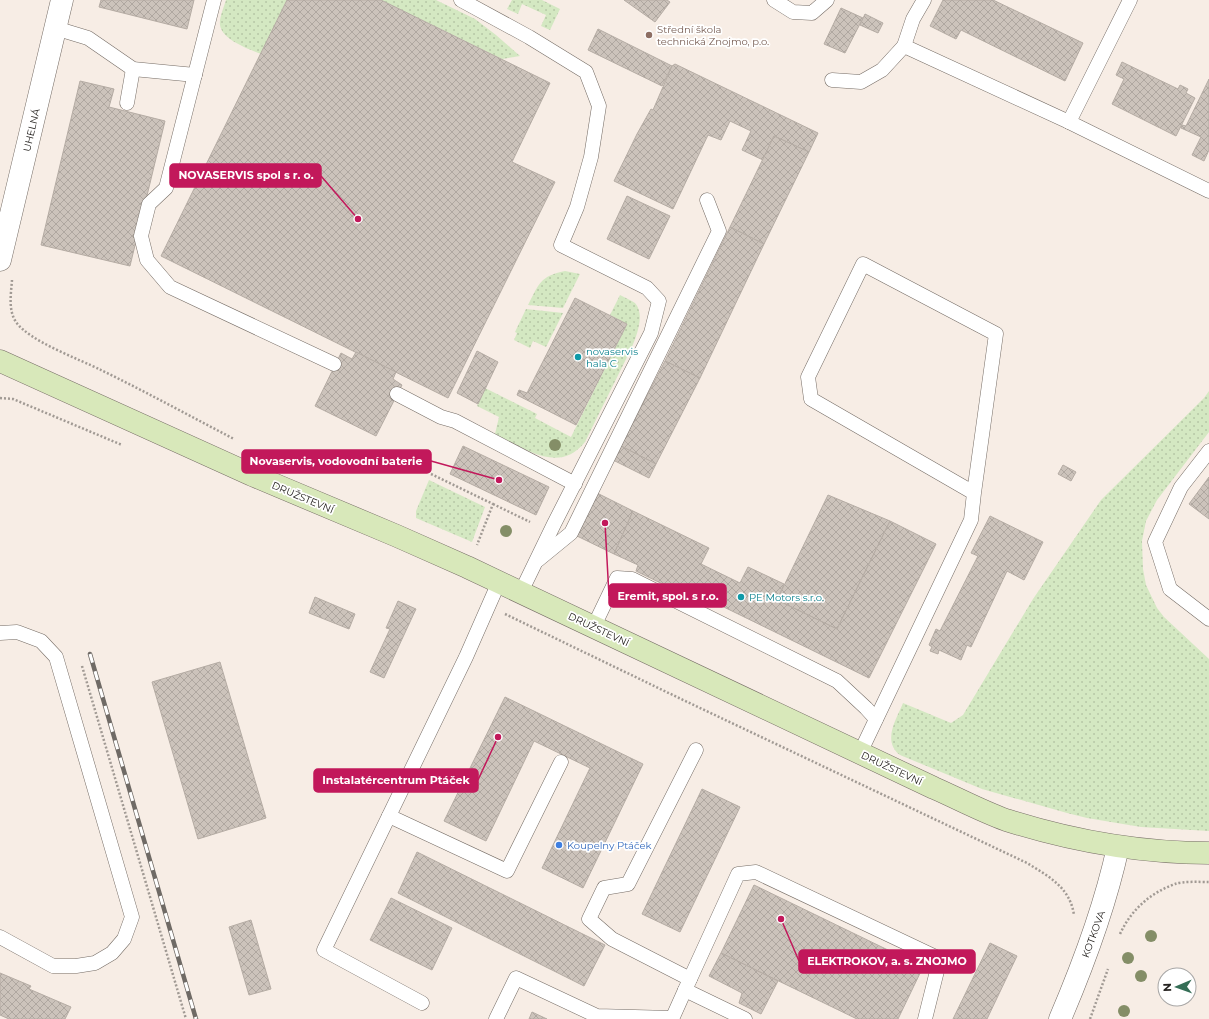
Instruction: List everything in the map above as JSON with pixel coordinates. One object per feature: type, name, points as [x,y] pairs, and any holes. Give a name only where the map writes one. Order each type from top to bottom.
[{"type":"main road","name":"DRUŽSTEVNÍ","points":[[0,361],[252,475],[397,536],[522,592],[934,788],[1004,819],[1078,840],[1118,847],[1178,853],[1209,853]]},
{"type":"street","name":"UHELNÁ","points":[[6,268],[62,0]]},
{"type":"street","name":"KOTKOVA","points":[[1060,1019],[1088,951],[1101,914],[1118,847]]},
{"type":"lane","points":[[214,0],[166,188],[149,204],[141,236],[147,260],[170,287],[334,364]]},
{"type":"lane","points":[[461,0],[529,37],[586,72],[599,106],[591,157],[577,207],[561,245],[647,288],[659,301],[651,334],[535,563],[522,592]]},
{"type":"lane","points":[[774,0],[793,12],[812,13],[827,0]]},
{"type":"lane","points":[[832,80],[861,82],[882,70],[904,46],[913,19],[924,0]]},
{"type":"lane","points":[[1069,122],[1130,0]]},
{"type":"lane","points":[[55,28],[88,38],[133,69],[195,75]]},
{"type":"lane","points":[[904,46],[1069,122],[1209,191]]},
{"type":"lane","points":[[127,102],[133,69]]},
{"type":"lane","points":[[535,563],[571,533],[719,231],[707,200]]},
{"type":"lane","points":[[860,753],[970,520],[974,493],[996,334],[863,264],[808,377],[812,399],[974,493]]},
{"type":"lane","points":[[397,394],[441,417],[455,421],[575,484]]},
{"type":"lane","points":[[1209,450],[1181,487],[1155,542],[1170,589],[1209,619]]},
{"type":"lane","points":[[594,626],[617,578],[632,579],[837,681],[876,719]]},
{"type":"lane","points":[[422,1003],[324,950],[463,664],[499,582]]},
{"type":"lane","points":[[0,633],[17,632],[41,641],[56,657],[132,917],[124,940],[112,953],[95,963],[76,966],[53,966],[0,937]]},
{"type":"lane","points":[[696,750],[628,884],[604,888],[589,919],[612,940],[745,1019]]},
{"type":"lane","points":[[390,816],[507,871],[561,762]]},
{"type":"lane","points":[[496,1019],[516,978],[596,1018],[672,1019],[738,874],[756,872],[940,960],[926,1019]]},
{"type":"path","points":[[6,268],[13,315],[24,331],[39,340],[238,440]]},
{"type":"path","points":[[0,398],[13,399],[123,445]]},
{"type":"path","points":[[431,474],[530,522]]},
{"type":"path","points":[[467,567],[493,504]]},
{"type":"path","points":[[489,606],[693,705],[1027,863],[1055,881],[1065,891],[1072,906],[1074,920]]},
{"type":"path","points":[[82,666],[186,1019]]},
{"type":"path","points":[[1119,937],[1125,924],[1135,909],[1153,895],[1176,884],[1209,882]]},
{"type":"path","points":[[1090,1019],[1110,964]]},
{"type":"green space","points":[[226,0],[287,0],[261,54],[243,47],[226,35],[222,30],[220,19]]},
{"type":"green space","points":[[381,0],[436,0],[475,19],[520,56],[502,59]]},
{"type":"green space","points":[[512,0],[542,0],[560,9],[550,30],[541,26],[546,15],[522,4],[518,14],[507,9]]},
{"type":"green space","points":[[565,271],[580,274],[563,308],[528,305],[538,286],[545,278]]},
{"type":"green space","points":[[620,295],[635,303],[638,308],[640,319],[638,331],[632,347],[585,442],[575,452],[564,457],[553,458],[541,456],[495,434],[499,417],[477,406],[485,388],[537,414],[535,418],[571,437],[627,324],[610,315]]},
{"type":"green space","points":[[526,309],[563,313],[546,347],[533,341],[530,348],[514,340],[517,333],[515,332]]},
{"type":"green space","points":[[1209,391],[1209,432],[1157,500],[1146,521],[1142,541],[1143,569],[1146,585],[1157,608],[1164,617],[1209,659],[1209,831],[1141,827],[1087,818],[982,789],[900,755],[892,743],[891,737],[894,723],[903,703],[951,723],[963,715],[1033,599],[1101,500],[1204,398]]},
{"type":"green space","points":[[429,480],[485,507],[472,542],[416,518],[416,511]]},
{"type":"building","points":[[101,0],[194,0],[187,29],[99,7]]},
{"type":"building","points":[[287,0],[381,0],[550,83],[512,162],[555,182],[448,398],[161,256]]},
{"type":"building","points":[[624,0],[667,0],[670,2],[655,22]]},
{"type":"building","points":[[943,0],[993,0],[1083,43],[1065,81],[961,30],[956,39],[930,26]]},
{"type":"building","points":[[841,8],[863,18],[845,53],[824,44]]},
{"type":"building","points":[[865,14],[883,23],[878,33],[860,25]]},
{"type":"building","points":[[598,29],[672,66],[662,86],[588,50]]},
{"type":"building","points":[[1122,62],[1178,89],[1180,85],[1188,89],[1186,93],[1195,98],[1176,136],[1112,104],[1124,79],[1116,75]]},
{"type":"building","points":[[675,64],[818,133],[809,152],[774,136],[763,160],[742,150],[751,131],[730,121],[721,140],[708,135],[673,209],[614,181],[637,134],[651,109],[653,110],[672,66]]},
{"type":"building","points":[[1209,79],[1209,150],[1204,161],[1192,155],[1201,137],[1181,128],[1182,125],[1186,126]]},
{"type":"building","points":[[80,81],[114,89],[109,107],[165,121],[130,266],[41,245]]},
{"type":"building","points":[[774,136],[809,152],[764,244],[730,227]]},
{"type":"building","points":[[627,196],[670,216],[649,259],[607,239]]},
{"type":"building","points":[[730,227],[764,244],[700,378],[665,361]]},
{"type":"building","name":"novaservis hala C","points":[[575,298],[627,324],[576,425],[517,395],[519,390],[527,393]]},
{"type":"building","points":[[477,351],[498,362],[478,404],[457,393]]},
{"type":"building","points":[[356,352],[396,372],[393,379],[402,385],[376,436],[315,406],[341,353],[352,359]]},
{"type":"building","points":[[665,361],[700,378],[656,464],[621,446]]},
{"type":"building","points":[[463,446],[549,487],[536,515],[450,474]]},
{"type":"building","points":[[621,446],[656,464],[649,478],[613,460]]},
{"type":"building","points":[[1063,465],[1076,472],[1071,481],[1058,474]]},
{"type":"building","points":[[1209,477],[1209,519],[1189,504]]},
{"type":"building","points":[[597,493],[633,511],[614,554],[577,536]]},
{"type":"building","points":[[828,495],[890,521],[837,629],[777,600]]},
{"type":"building","name":"PE Motors s.r.o.","points":[[633,511],[709,548],[701,564],[740,583],[748,567],[784,584],[777,600],[837,629],[890,521],[936,544],[869,678],[687,589],[683,594],[636,571],[638,565],[614,554]]},
{"type":"building","points":[[990,516],[1043,542],[1024,580],[1007,571],[971,647],[967,645],[961,660],[939,650],[938,654],[930,651],[932,647],[929,645],[936,629],[940,631],[978,556],[971,553]]},
{"type":"building","points":[[315,597],[355,614],[349,629],[309,613]]},
{"type":"building","points":[[398,601],[416,609],[384,678],[370,672],[390,629],[386,628]]},
{"type":"building","points":[[220,662],[266,818],[198,839],[152,682]]},
{"type":"building","points":[[505,697],[643,764],[583,888],[542,868],[590,768],[534,741],[486,841],[444,821]]},
{"type":"building","points":[[702,789],[740,807],[680,932],[642,914]]},
{"type":"building","points":[[417,852],[605,945],[584,986],[398,893]]},
{"type":"building","points":[[754,885],[923,967],[898,1019],[857,1019],[721,953]]},
{"type":"building","points":[[391,898],[452,928],[432,970],[370,940]]},
{"type":"building","points":[[251,920],[271,989],[249,995],[229,927]]},
{"type":"building","points":[[990,943],[1017,956],[987,1019],[953,1019]]},
{"type":"building","points":[[721,953],[778,981],[761,1014],[739,1003],[742,993],[709,976]]},
{"type":"building","points":[[0,973],[31,986],[29,989],[71,1007],[65,1019],[9,1019],[0,1015]]},
{"type":"building","points":[[532,1012],[547,1019],[529,1019]]},
{"type":"railway","points":[[90,654],[196,1019]]},
{"type":"place","name":"Střední škola technická Znojmo, p.o.","points":[[649,35]]},
{"type":"place","name":"NOVASERVIS spol s r. o.","points":[[358,219]]},
{"type":"place","name":"novaservis hala C","points":[[578,357]]},
{"type":"place","name":"Novaservis, vodovodní baterie","points":[[499,480]]},
{"type":"place","name":"Eremit, spol. s r.o.","points":[[605,523]]},
{"type":"place","name":"PE Motors s.r.o.","points":[[741,597]]},
{"type":"place","name":"Instalatércentrum Ptáček","points":[[498,737]]},
{"type":"place","name":"Koupelny Ptáček","points":[[559,845]]},
{"type":"place","name":"ELEKTROKOV, a. s. ZNOJMO","points":[[781,919]]}]
